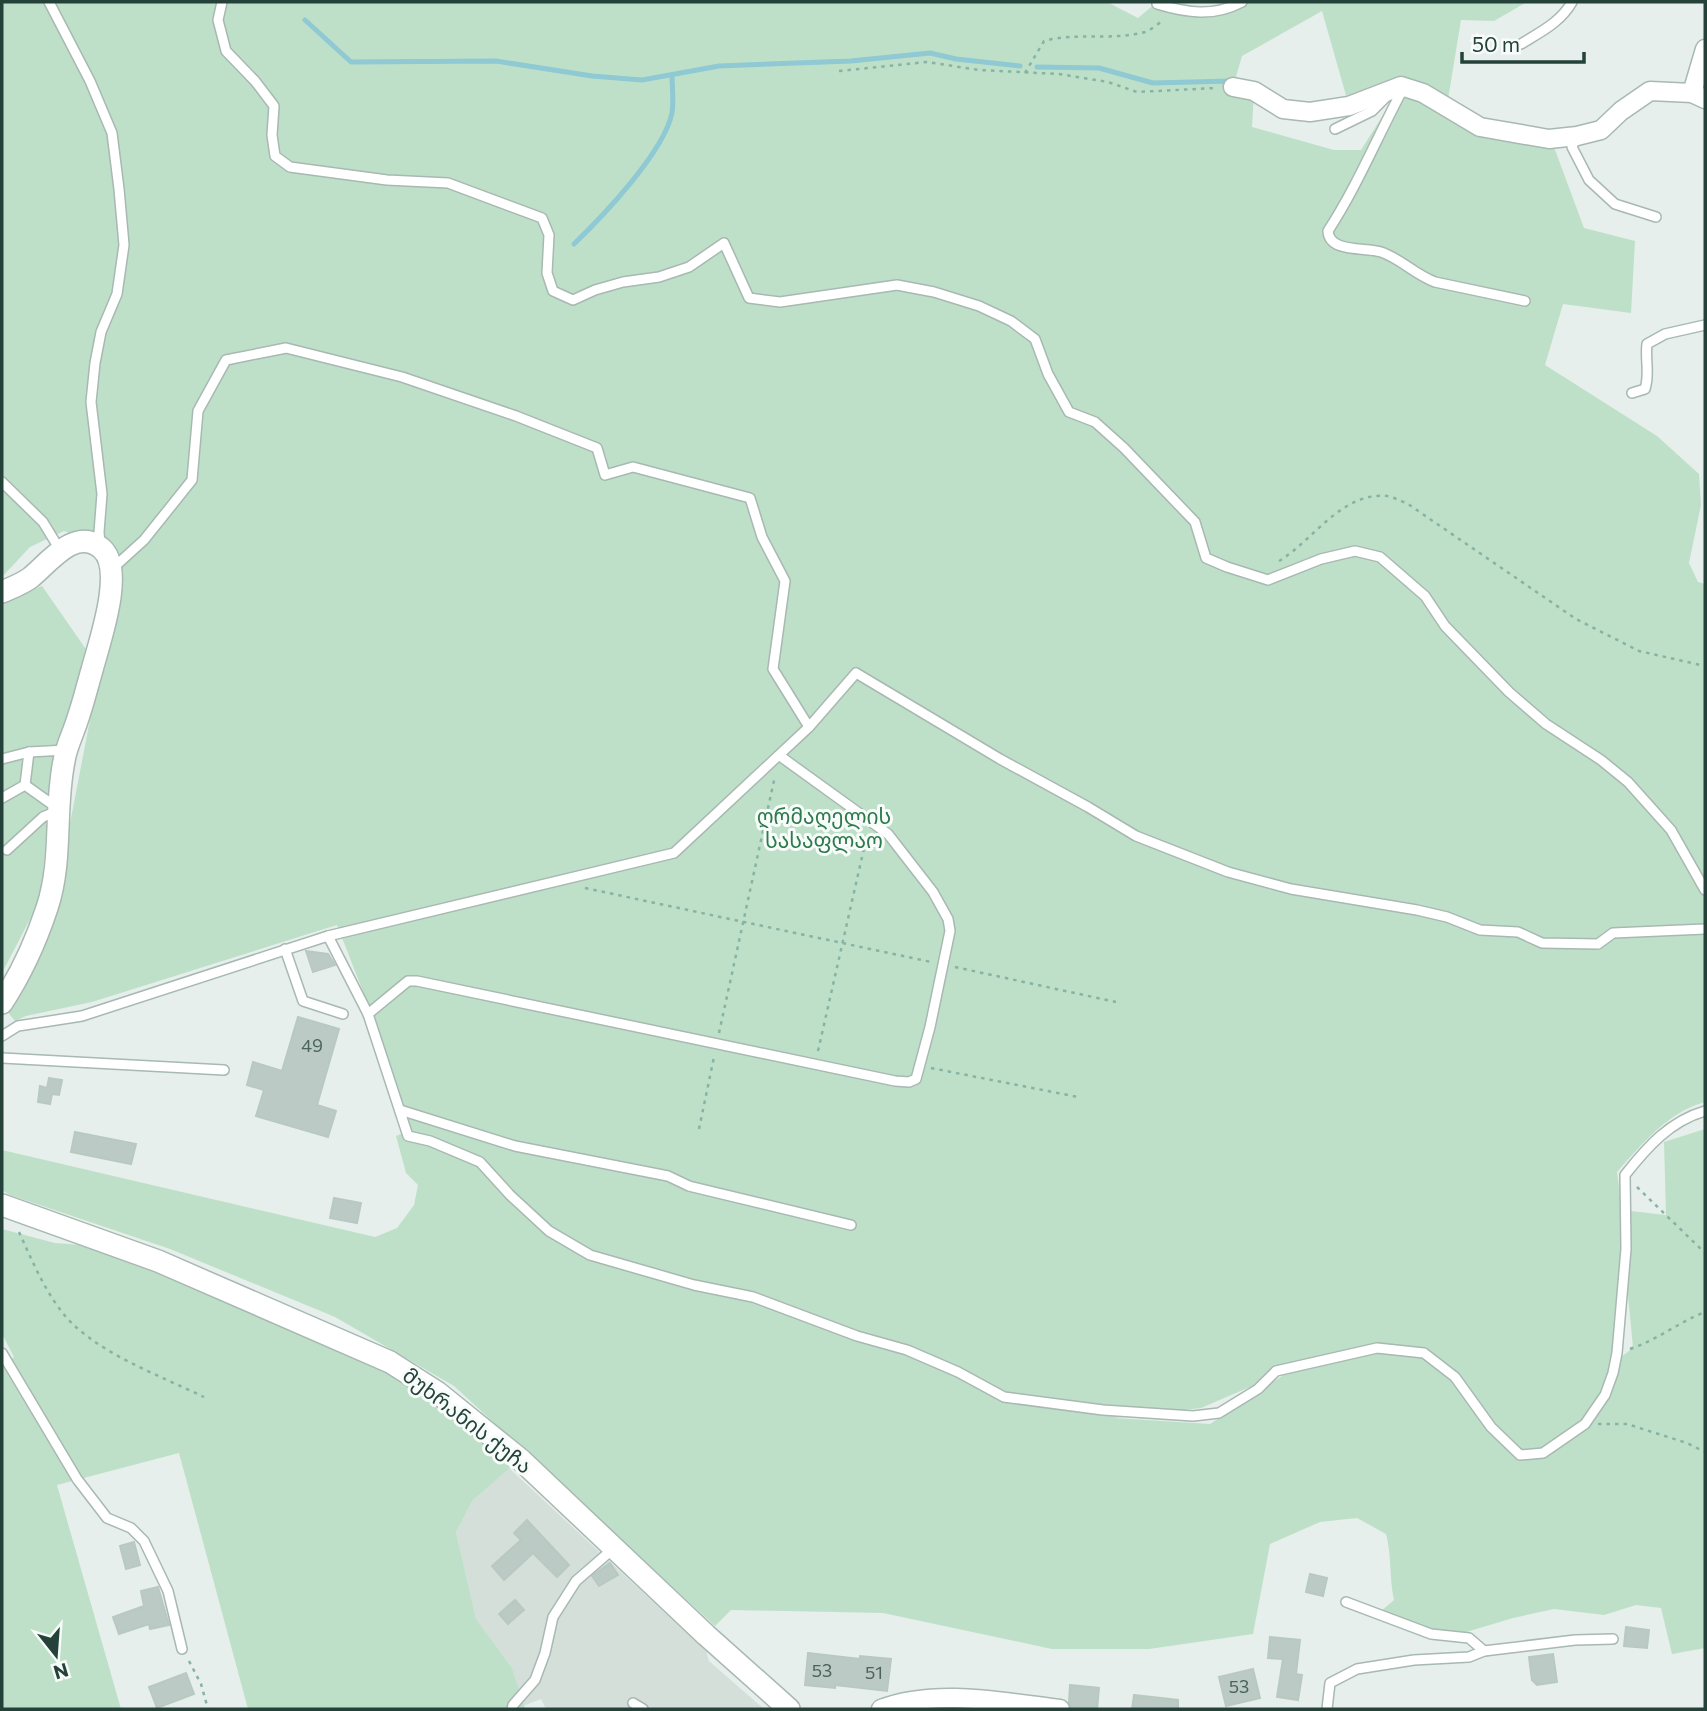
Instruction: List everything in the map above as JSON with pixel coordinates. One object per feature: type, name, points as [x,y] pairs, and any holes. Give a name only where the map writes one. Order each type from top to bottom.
[{"type":"street","points":[[1233,87],[1254,91],[1283,108],[1310,112],[1349,106],[1401,87],[1423,93],[1480,127],[1549,139],[1601,130],[1621,111],[1650,91],[1699,96],[1705,48]]},
{"type":"street","points":[[2,592],[29,579],[60,550],[85,541],[101,547],[112,569],[109,600],[99,642],[64,760],[56,873],[47,908],[17,979],[2,1003]]},
{"type":"street","name":"მუხრანის ქუჩა","points":[[5,1206],[158,1261],[390,1362],[437,1392],[520,1458],[706,1635],[789,1709]]},
{"type":"street","points":[[881,1709],[897,1703],[965,1698],[1060,1709]]},
{"type":"lane","points":[[49,2],[90,81],[112,133],[119,189],[124,245],[117,294],[102,332],[95,363],[91,402],[102,494],[99,532],[101,547]]},
{"type":"lane","points":[[222,2],[218,20],[226,51],[255,81],[274,106],[272,135],[275,156],[290,167],[387,180],[448,183],[542,218],[550,235],[547,273],[553,291],[573,300],[604,288],[659,277],[689,267],[724,243],[749,298],[780,302],[897,285],[934,292],[979,306],[1011,321],[1035,339],[1048,374],[1069,412],[1095,422],[1124,447],[1195,522],[1206,558],[1268,580],[1321,559],[1355,551],[1380,557],[1424,596],[1445,626],[1509,692],[1546,724],[1601,760],[1628,782],[1671,830],[1705,890]]},
{"type":"lane","points":[[1157,4],[1198,13],[1221,11],[1242,2]]},
{"type":"lane","points":[[1521,44],[1550,27],[1567,11],[1572,2]]},
{"type":"lane","points":[[1335,129],[1372,111],[1401,87]]},
{"type":"lane","points":[[1401,87],[1354,189],[1328,231],[1328,237],[1334,244],[1382,252],[1435,282],[1525,301]]},
{"type":"lane","points":[[1577,136],[1572,147],[1589,180],[1615,204],[1656,218]]},
{"type":"lane","points":[[1632,393],[1645,389],[1649,378],[1645,361],[1647,344],[1665,334],[1705,325]]},
{"type":"lane","points":[[112,569],[144,540],[192,480],[198,411],[226,360],[286,348],[402,377],[562,434],[597,448],[605,475],[632,467],[750,498],[762,537],[785,581],[773,669],[809,727]]},
{"type":"lane","points":[[2,482],[43,522],[60,550]]},
{"type":"lane","points":[[2,1036],[18,1026],[82,1016],[328,936],[674,853],[780,756],[856,673],[1136,836],[1228,872],[1291,889],[1437,915],[1480,930],[1518,932],[1542,943],[1598,944],[1613,933],[1705,929]]},
{"type":"lane","points":[[2,759],[29,752],[67,750]]},
{"type":"lane","points":[[25,785],[29,752]]},
{"type":"lane","points":[[368,1014],[408,981],[417,981],[815,1064],[909,1082],[916,1079],[950,932],[948,919],[933,892],[888,834],[780,756]]},
{"type":"lane","points":[[25,785],[60,810]]},
{"type":"lane","points":[[2,798],[25,785]]},
{"type":"lane","points":[[7,850],[43,817],[60,810]]},
{"type":"lane","points":[[328,936],[368,1014],[408,1136],[430,1141],[480,1162],[549,1231],[590,1255],[694,1285],[753,1297],[857,1336],[907,1350],[958,1372],[1004,1397],[1103,1410],[1192,1416],[1219,1413],[1258,1389],[1276,1371],[1377,1348],[1424,1353],[1455,1377],[1491,1427],[1520,1455],[1544,1454],[1585,1424],[1605,1395],[1613,1373],[1626,1249],[1626,1175],[1659,1135],[1692,1115],[1705,1111]]},
{"type":"lane","points":[[285,949],[303,1001],[343,1014]]},
{"type":"lane","points":[[2,1058],[224,1070]]},
{"type":"lane","points":[[400,1110],[515,1146],[668,1176],[689,1186],[851,1225]]},
{"type":"lane","points":[[2,1353],[77,1479],[107,1518],[131,1528],[144,1541],[167,1591],[182,1648]]},
{"type":"lane","points":[[512,1709],[535,1679],[545,1653],[553,1617],[576,1581],[615,1547]]},
{"type":"lane","points":[[1346,1602],[1431,1634],[1468,1639],[1485,1651]]},
{"type":"lane","points":[[1327,1709],[1330,1683],[1357,1669],[1414,1660],[1469,1657],[1485,1651],[1575,1640],[1613,1639]]},
{"type":"lane","points":[[634,1703],[643,1709]]},
{"type":"path","points":[[1025,73],[1044,41],[1060,37],[1121,36],[1147,32],[1178,10]]},
{"type":"path","points":[[839,71],[927,62],[946,67],[1059,74],[1096,80],[1137,92],[1233,87]]},
{"type":"path","points":[[1254,576],[1294,552],[1336,512],[1363,499],[1387,496],[1408,504],[1576,619],[1639,651],[1705,666]]},
{"type":"path","points":[[699,1129],[780,756]]},
{"type":"path","points":[[815,1064],[870,821]]},
{"type":"path","points":[[558,882],[1116,1002]]},
{"type":"path","points":[[920,1066],[1078,1097]]},
{"type":"path","points":[[1626,1175],[1705,1253]]},
{"type":"path","points":[[5,1206],[60,1310],[79,1329],[106,1350],[204,1397]]},
{"type":"path","points":[[1617,1353],[1660,1338],[1692,1317],[1705,1312]]},
{"type":"path","points":[[1585,1424],[1627,1424],[1705,1452]]},
{"type":"path","points":[[182,1648],[201,1684],[208,1709]]},
{"type":"shaded area","points":[[509,1468],[706,1651],[709,1661],[764,1709],[546,1709],[541,1699],[523,1706],[512,1668],[476,1620],[456,1532],[473,1500]]},
{"type":"green space","name":"ღრმაღელის სასაფლაო","points":[[2,2],[1107,2],[1138,18],[1157,2],[1205,9],[1231,2],[1527,2],[1494,21],[1461,20],[1445,118],[1554,147],[1584,228],[1635,241],[1631,313],[1563,304],[1545,365],[1657,436],[1699,474],[1701,505],[1689,563],[1698,582],[1705,584],[1705,1102],[1667,1121],[1617,1172],[1622,1210],[1666,1215],[1664,1142],[1705,1129],[1705,1648],[1672,1654],[1661,1608],[1636,1605],[1604,1615],[1554,1609],[1463,1633],[1432,1631],[1381,1611],[1394,1600],[1386,1534],[1357,1518],[1320,1522],[1270,1544],[1253,1634],[1149,1649],[1052,1649],[883,1613],[731,1610],[715,1626],[454,1386],[335,1317],[170,1249],[2,1190],[2,1150],[375,1237],[397,1228],[414,1205],[418,1185],[406,1173],[396,1136],[408,1131],[369,1007],[337,925],[92,1002],[26,1016],[15,1021],[6,1010],[62,865],[104,647],[108,547],[64,531],[30,547],[2,577]],"holes":[[[1322,11],[1349,106],[1401,87],[1361,150],[1334,150],[1252,127],[1254,91],[1233,87],[1242,56]],[[1625,1263],[1633,1348],[1617,1360]],[[1294,1368],[1210,1424],[1115,1418],[1201,1408]]]},
{"type":"green space","points":[[42,586],[90,655],[51,774],[41,898],[2,973],[2,600]]},
{"type":"green space","points":[[2,1229],[55,1243],[94,1246],[297,1327],[402,1380],[513,1465],[473,1500],[456,1532],[476,1619],[512,1668],[525,1709],[248,1709],[179,1453],[57,1485],[121,1709],[2,1709],[2,1366],[14,1357],[2,1334]]},
{"type":"building","points":[[306,951],[328,954],[335,965],[313,972]]},
{"type":"building","points":[[298,1017],[339,1029],[317,1105],[336,1111],[328,1137],[256,1116],[264,1090],[247,1085],[253,1062],[282,1071]]},
{"type":"building","points":[[49,1078],[62,1080],[59,1095],[52,1094],[50,1104],[38,1102],[40,1086],[47,1088]]},
{"type":"building","points":[[75,1132],[136,1144],[131,1164],[71,1152]]},
{"type":"building","points":[[334,1198],[361,1203],[357,1223],[330,1218]]},
{"type":"building","points":[[527,1520],[569,1565],[557,1577],[533,1553],[504,1580],[492,1566],[521,1540],[514,1533]]},
{"type":"building","points":[[134,1542],[140,1565],[126,1569],[120,1546]]},
{"type":"building","points":[[610,1563],[618,1575],[599,1586],[592,1576]]},
{"type":"building","points":[[1310,1574],[1327,1578],[1323,1596],[1306,1592]]},
{"type":"building","points":[[158,1587],[169,1625],[150,1629],[149,1624],[119,1634],[113,1617],[144,1606],[141,1591]]},
{"type":"building","points":[[515,1600],[524,1610],[508,1624],[499,1614]]},
{"type":"building","points":[[1626,1627],[1649,1630],[1647,1648],[1624,1646]]},
{"type":"building","points":[[1270,1637],[1300,1640],[1296,1674],[1302,1675],[1298,1700],[1277,1697],[1283,1659],[1268,1658]]},
{"type":"building","points":[[808,1653],[860,1659],[860,1656],[891,1659],[887,1691],[835,1685],[835,1688],[805,1685]]},
{"type":"building","points":[[1553,1654],[1557,1682],[1537,1685],[1532,1680],[1529,1657]]},
{"type":"building","points":[[1253,1669],[1260,1698],[1226,1706],[1219,1677]]},
{"type":"building","points":[[186,1673],[194,1694],[157,1708],[149,1687]]},
{"type":"building","points":[[1070,1685],[1099,1688],[1097,1709],[1071,1707]]},
{"type":"building","points":[[1134,1695],[1178,1700],[1178,1709],[1132,1709]]},
{"type":"waterway","points":[[305,20],[351,62],[496,61],[592,76],[642,80],[719,66],[851,61],[930,53],[956,59],[1020,66]]},
{"type":"waterway","points":[[1037,67],[1099,68],[1153,83],[1232,81]]},
{"type":"waterway","points":[[574,244],[631,183],[667,129],[672,113],[672,75]]}]
